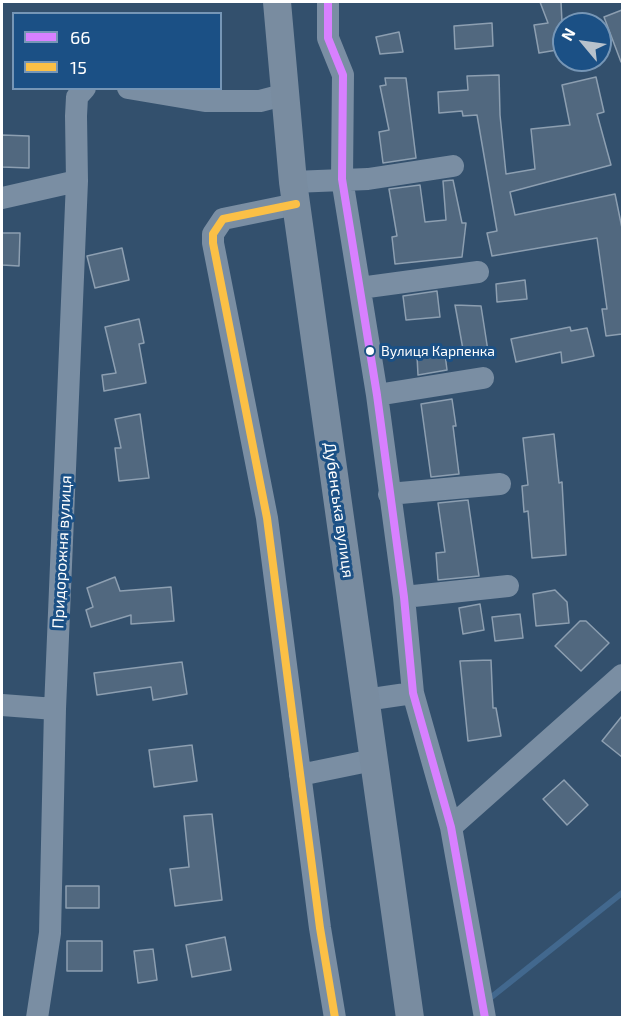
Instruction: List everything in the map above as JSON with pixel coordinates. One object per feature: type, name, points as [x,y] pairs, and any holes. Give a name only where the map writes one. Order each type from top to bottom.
[{"type":"main road","name":"Дубенська вулиця","points":[[277,2],[294,193],[410,1017]]},
{"type":"street","points":[[328,2],[328,38],[343,75],[342,179],[377,395],[404,597],[413,693],[451,827],[485,1017]]},
{"type":"street","name":"Придорожня вулиця","points":[[37,1017],[50,933],[55,709],[77,181],[77,97],[83,90]]},
{"type":"street","points":[[138,90],[172,97],[223,101],[260,101],[284,95]]},
{"type":"street","points":[[335,1017],[300,775],[267,518],[213,234],[223,219],[294,193],[342,179],[368,179],[453,165]]},
{"type":"street","points":[[2,198],[77,181]]},
{"type":"street","points":[[360,288],[478,272]]},
{"type":"street","points":[[377,395],[483,378]]},
{"type":"street","points":[[389,494],[500,484]]},
{"type":"street","points":[[404,597],[508,586]]},
{"type":"street","points":[[451,827],[622,675]]},
{"type":"street","points":[[364,700],[413,693]]},
{"type":"street","points":[[2,705],[55,709]]},
{"type":"street","points":[[300,775],[373,760]]},
{"type":"building","points":[[540,2],[561,2],[561,12],[552,12],[552,51],[539,53],[534,25],[548,23]]},
{"type":"building","points":[[622,10],[622,62],[612,38],[612,14]]},
{"type":"building","points":[[492,23],[493,46],[455,49],[454,26]]},
{"type":"building","points":[[399,32],[403,52],[380,54],[376,37]]},
{"type":"building","points":[[499,75],[500,115],[506,174],[535,169],[531,129],[570,125],[562,85],[596,77],[604,112],[597,114],[611,165],[510,192],[515,215],[615,194],[622,228],[622,334],[606,336],[602,309],[607,309],[597,238],[492,256],[487,233],[497,231],[477,115],[463,116],[462,111],[439,113],[438,92],[468,90],[467,76]]},
{"type":"building","points":[[385,78],[406,78],[416,158],[383,163],[379,132],[389,130],[380,86],[386,85]]},
{"type":"building","points":[[2,135],[29,136],[29,168],[2,167]]},
{"type":"building","points":[[453,180],[462,223],[466,223],[462,257],[395,264],[392,237],[397,236],[389,189],[420,185],[425,222],[446,220],[443,181]]},
{"type":"building","points":[[2,233],[20,233],[19,266],[2,265]]},
{"type":"building","points":[[122,248],[129,280],[95,288],[87,256]]},
{"type":"building","points":[[525,280],[527,299],[497,302],[496,284]]},
{"type":"building","points":[[437,291],[440,317],[406,320],[403,296]]},
{"type":"building","points":[[455,305],[481,306],[488,351],[464,355]]},
{"type":"building","points":[[139,319],[144,343],[139,344],[146,383],[104,391],[102,375],[116,373],[105,327]]},
{"type":"building","points":[[570,327],[571,331],[587,328],[594,356],[562,363],[561,352],[516,362],[511,339]]},
{"type":"building","points":[[445,354],[447,370],[418,375],[417,356]]},
{"type":"building","points":[[452,399],[459,474],[431,477],[421,404]]},
{"type":"building","points":[[140,414],[149,478],[119,481],[115,448],[121,448],[115,419]]},
{"type":"building","points":[[554,434],[559,483],[562,482],[566,555],[532,558],[528,511],[524,512],[522,486],[528,485],[523,438]]},
{"type":"building","points":[[468,500],[479,576],[438,580],[436,553],[445,552],[438,503]]},
{"type":"building","points":[[115,577],[120,591],[171,587],[174,621],[131,624],[131,615],[91,627],[86,610],[93,607],[87,588]]},
{"type":"building","points":[[555,590],[567,602],[569,623],[536,626],[533,594]]},
{"type":"building","points":[[480,604],[484,630],[463,634],[459,608]]},
{"type":"building","points":[[520,614],[523,638],[495,641],[492,617]]},
{"type":"building","points":[[580,621],[586,621],[609,643],[581,671],[555,646]]},
{"type":"building","points":[[491,660],[493,708],[496,708],[501,736],[468,741],[460,661]]},
{"type":"building","points":[[182,662],[187,694],[153,700],[151,687],[97,695],[94,673]]},
{"type":"building","points":[[622,716],[622,757],[602,741]]},
{"type":"building","points":[[192,745],[197,781],[154,787],[149,750]]},
{"type":"building","points":[[564,780],[588,805],[567,825],[543,799]]},
{"type":"building","points":[[212,814],[222,900],[175,906],[170,869],[189,867],[184,816]]},
{"type":"building","points":[[66,886],[99,886],[99,908],[66,908]]},
{"type":"building","points":[[225,937],[231,970],[192,977],[186,945]]},
{"type":"building","points":[[67,941],[102,941],[102,971],[67,971]]},
{"type":"building","points":[[153,949],[157,980],[138,983],[134,951]]},
{"type":"waterway","points":[[489,999],[622,893]]},
{"type":"transit line","name":"66","points":[[328,2],[328,38],[343,75],[342,179],[377,395],[404,597],[413,693],[451,827],[485,1018]]},
{"type":"transit line","name":"15","points":[[296,204],[223,219],[213,234],[213,243],[267,518],[320,928],[335,1018]]},
{"type":"place","name":"Вулиця Карпенка","points":[[370,351]]}]
